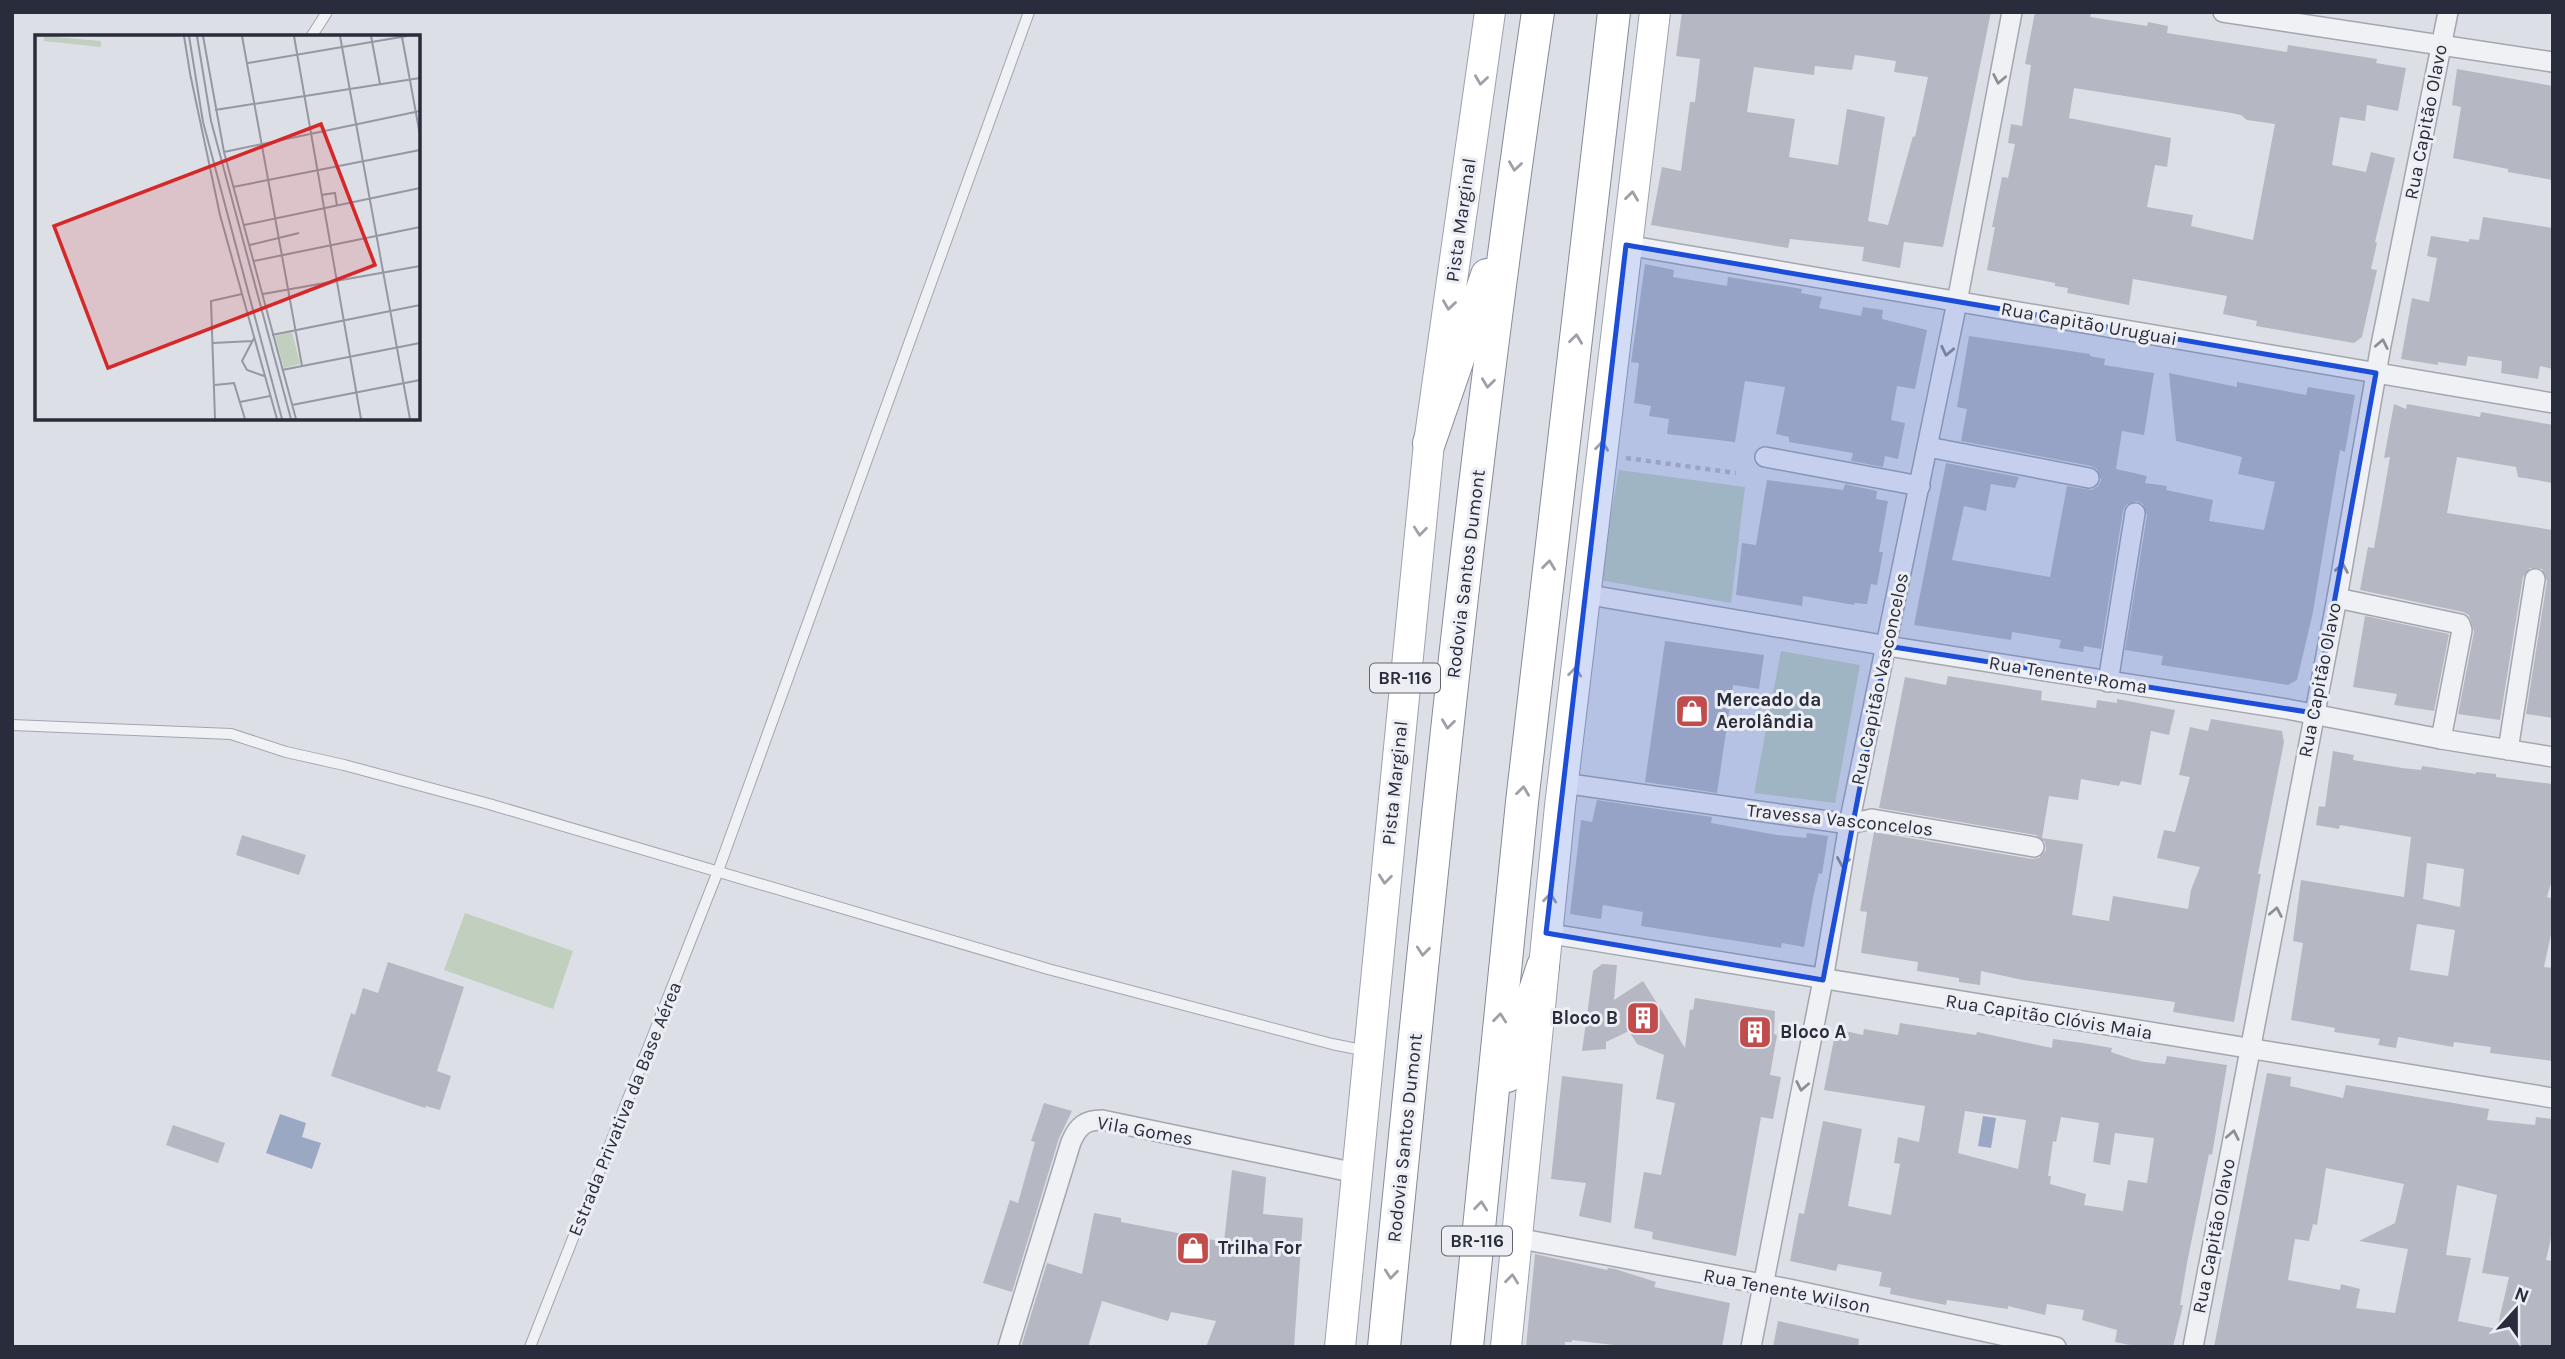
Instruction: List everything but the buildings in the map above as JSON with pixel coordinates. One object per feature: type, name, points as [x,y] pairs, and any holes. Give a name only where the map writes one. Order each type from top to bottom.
[{"type":"highway","name":"Rodovia Santos Dumont","points":[[1384,1347],[1432,866],[1507,218],[1538,12]]},
{"type":"highway","name":"BR-116","points":[[1467,1347],[1522,802],[1614,12]]},
{"type":"highway","points":[[1429,443],[1507,218]]},
{"type":"highway","points":[[1488,1134],[1543,966]]},
{"type":"main road","name":"Pista Marginal","points":[[1340,1347],[1367,1051],[1429,443],[1490,12]]},
{"type":"main road","name":"BR-116","points":[[1506,1347],[1546,933],[1600,455],[1655,12]]},
{"type":"street","name":"Rua Capitão Vasconcelos","points":[[1751,1347],[1823,980],[1849,824],[1957,302],[2011,12]]},
{"type":"street","points":[[2223,12],[2553,62]]},
{"type":"street","name":"Rua Capitão Olavo","points":[[2193,1347],[2337,598],[2376,373],[2448,12]]},
{"type":"street","name":"Rua Capitão Uruguai","points":[[1626,245],[2553,403]]},
{"type":"street","points":[[1927,447],[2089,478]]},
{"type":"street","points":[[1765,457],[1920,486]]},
{"type":"street","points":[[2108,682],[2135,513]]},
{"type":"street","points":[[2508,750],[2535,579]]},
{"type":"street","name":"Rua Tenente Roma","points":[[1584,594],[1887,646],[2314,713],[2441,740],[2553,757]]},
{"type":"street","points":[[2337,598],[2460,624],[2462,630],[2441,740]]},
{"type":"street","name":"Travessa Vasconcelos","points":[[1563,783],[1849,824],[1872,819],[2034,847]]},
{"type":"street","name":"Rua Capitão Clóvis Maia","points":[[1546,933],[2553,1098]]},
{"type":"street","name":"Vila Gomes","points":[[1007,1347],[1072,1142],[1076,1131],[1085,1123],[1102,1120],[1356,1173]]},
{"type":"street","name":"Rua Tenente Wilson","points":[[1516,1238],[1762,1285],[2056,1347]]},
{"type":"lane","points":[[312,35],[327,12]]},
{"type":"lane","name":"Estrada Privativa da Base Aérea","points":[[530,1347],[718,870],[1029,12]]},
{"type":"lane","points":[[12,725],[231,734],[286,752],[489,804],[1048,969],[1367,1051]]},
{"type":"path","points":[[1600,455],[1736,473]]},
{"type":"highlighted area","points":[[1626,245],[2376,373],[2314,713],[1887,646],[1823,980],[1546,933]]},
{"type":"green space","points":[[1619,470],[1745,487],[1731,603],[1599,580]]},
{"type":"green space","points":[[1781,651],[1860,665],[1835,803],[1754,793]]},
{"type":"green space","points":[[465,913],[573,951],[553,1009],[444,970]]},
{"type":"water","points":[[280,1114],[306,1123],[302,1137],[321,1143],[312,1169],[266,1153]]},
{"type":"water","points":[[1983,1116],[1996,1118],[1991,1148],[1978,1146]]},
{"type":"place","name":"Mercado da Aerolândia","points":[[1692,711]]},
{"type":"place","name":"Bloco B","points":[[1643,1018]]},
{"type":"place","name":"Bloco A","points":[[1755,1032]]},
{"type":"place","name":"Trilha For","points":[[1193,1248]]}]
